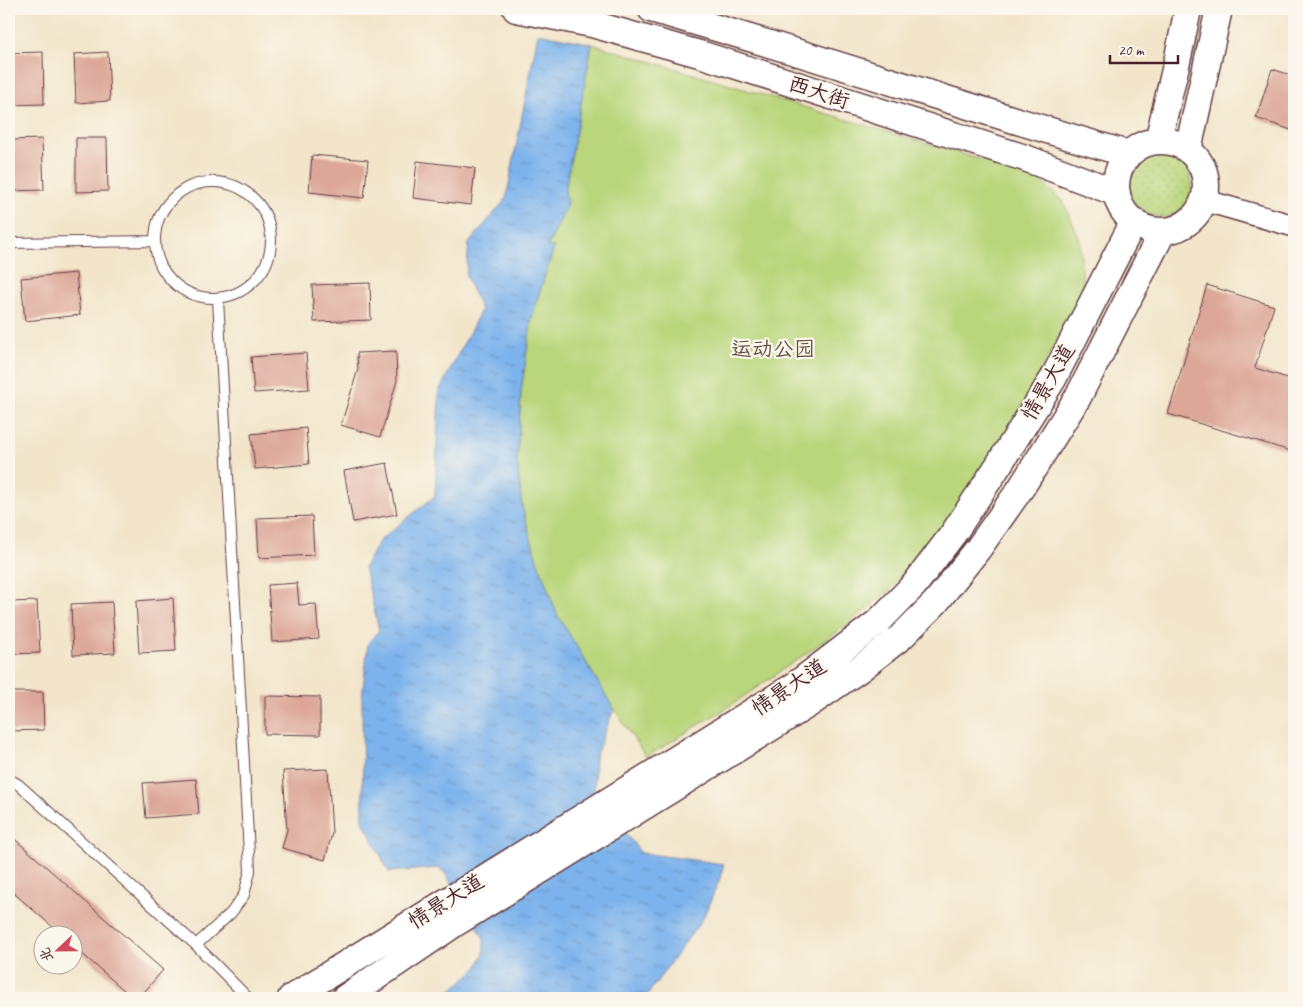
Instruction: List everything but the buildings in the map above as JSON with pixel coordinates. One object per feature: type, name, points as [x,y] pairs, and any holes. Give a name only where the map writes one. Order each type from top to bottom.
[{"type":"street","name":"西大街","points":[[516,9],[592,24],[703,55],[1025,158],[1117,194]]},
{"type":"street","name":"西大街","points":[[651,9],[1024,124],[1128,154]]},
{"type":"street","points":[[1158,141],[1188,9]]},
{"type":"street","points":[[1188,150],[1219,9]]},
{"type":"street","points":[[1158,141],[1169,141],[1188,150],[1198,160],[1204,173],[1206,186],[1198,212],[1188,222],[1176,228],[1163,230],[1143,227],[1134,221],[1126,214],[1117,194],[1116,180],[1120,166],[1128,154],[1137,147],[1158,141]]},
{"type":"street","points":[[1203,200],[1294,226]]},
{"type":"street","name":"情景大道","points":[[291,998],[447,915],[627,803],[794,686],[878,622],[915,584],[953,534],[1053,379],[1134,221]]},
{"type":"street","name":"情景大道","points":[[627,803],[809,704],[861,668],[901,637],[936,602],[978,550],[1022,488],[1067,413],[1163,230]]},
{"type":"street","points":[[915,584],[936,602]]},
{"type":"street","name":"情景大道","points":[[345,998],[447,915]]},
{"type":"lane","points":[[214,181],[236,186],[255,199],[267,217],[272,239],[268,260],[257,279],[240,293],[218,299],[194,296],[174,283],[160,264],[155,241],[159,218],[172,198],[191,186],[214,181]]},
{"type":"lane","points":[[9,243],[155,241]]},
{"type":"lane","points":[[196,945],[232,913],[244,895],[250,871],[218,299]]},
{"type":"lane","points":[[9,779],[19,785],[196,945],[248,998]]},
{"type":"green space","name":"运动公园","points":[[592,44],[1033,175],[1063,201],[1080,240],[1083,291],[1008,432],[930,542],[888,592],[840,630],[730,706],[646,757],[614,709],[557,614],[536,557],[522,507],[517,462],[521,392],[532,316],[554,248],[547,248],[567,206],[565,190]]},
{"type":"green space","points":[[1155,155],[1167,155],[1183,164],[1190,174],[1192,186],[1190,198],[1183,208],[1167,217],[1155,217],[1144,212],[1135,203],[1130,192],[1130,180],[1135,169],[1144,160]]},
{"type":"water","points":[[538,33],[592,44],[565,190],[567,206],[547,247],[554,247],[532,316],[521,392],[517,462],[522,507],[536,557],[557,614],[614,709],[595,757],[594,793],[641,853],[724,864],[719,881],[703,918],[645,998],[436,998],[454,988],[477,968],[484,953],[484,938],[445,873],[438,868],[389,872],[363,821],[362,698],[368,643],[379,630],[364,567],[380,540],[435,496],[439,391],[481,310],[466,276],[469,243],[506,199]]}]
